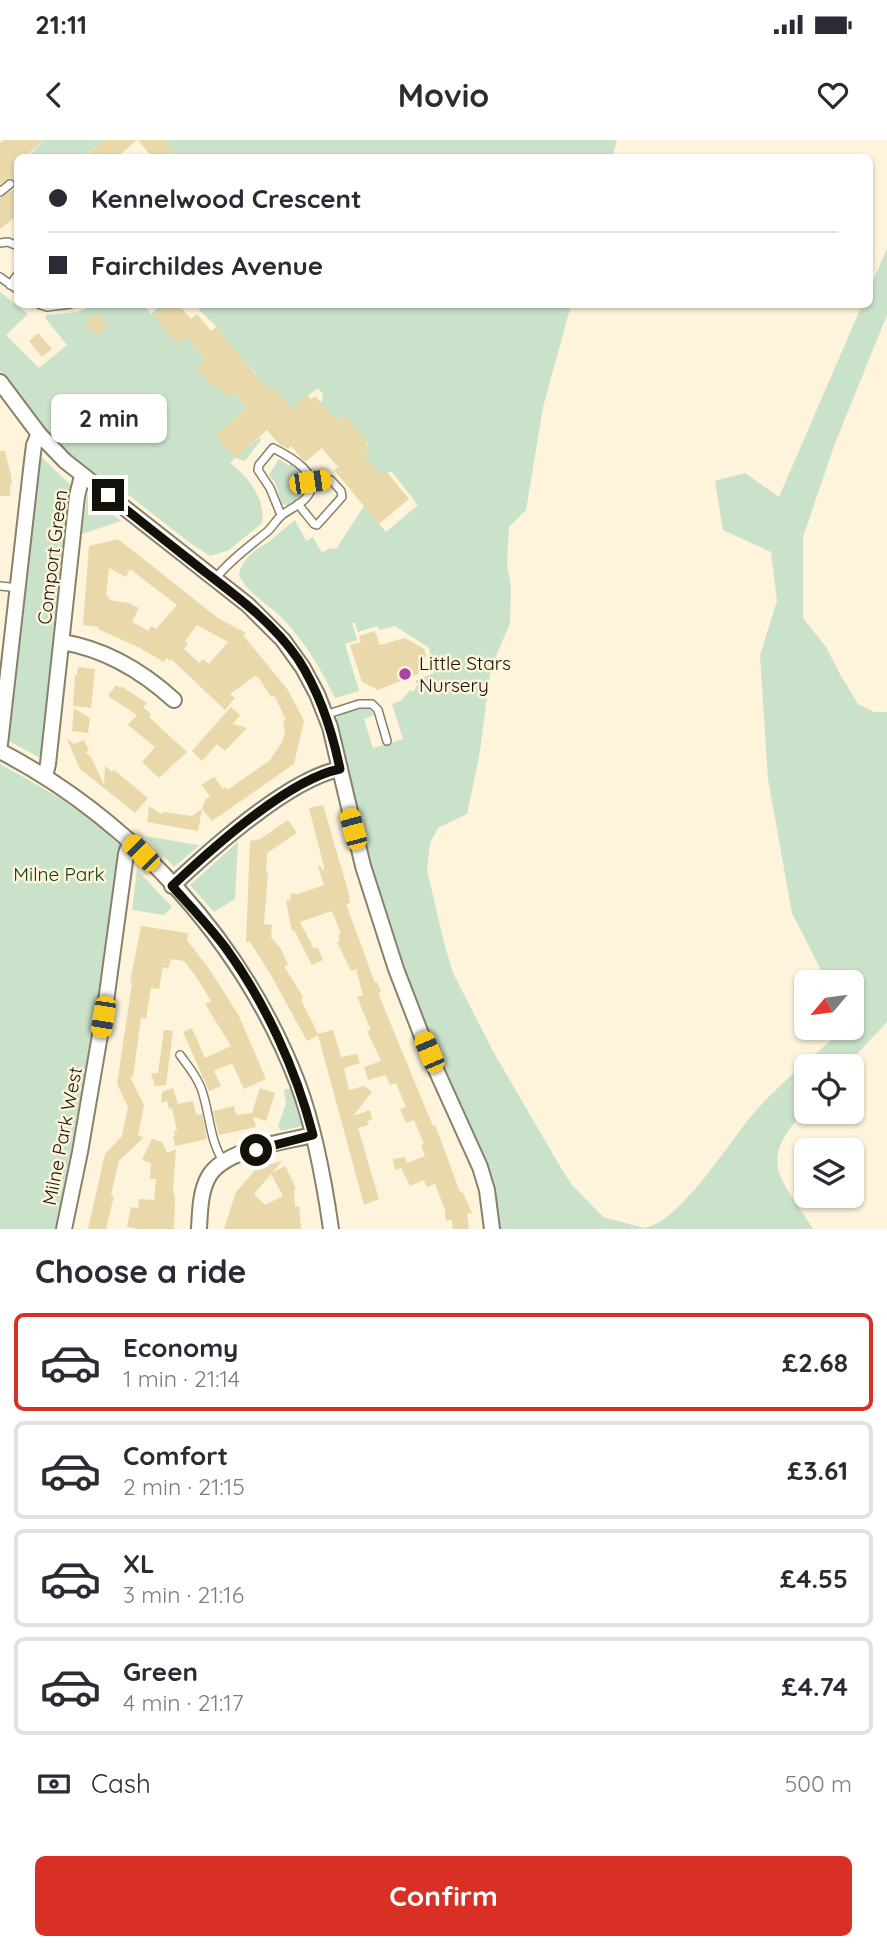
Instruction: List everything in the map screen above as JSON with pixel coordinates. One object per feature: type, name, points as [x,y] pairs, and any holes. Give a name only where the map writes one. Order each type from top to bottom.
[{"type":"street","points":[[0,382],[39,434],[82,476],[255,611],[282,639],[304,670],[325,715],[349,815],[376,908],[417,1025],[478,1162],[487,1190],[492,1229]]},
{"type":"street","name":"Comport Green","points":[[0,744],[34,445],[39,434]]},
{"type":"street","name":"Comport Green","points":[[45,776],[77,496],[82,476]]},
{"type":"street","name":"Comport Green","points":[[62,642],[90,649],[124,664],[148,678],[174,700]]},
{"type":"street","points":[[0,751],[45,776],[91,808],[130,842],[224,946],[250,988],[291,1067],[313,1135],[331,1229]]},
{"type":"street","points":[[172,886],[222,840],[254,817],[308,782],[340,769]]},
{"type":"street","name":"Milne Park West","points":[[64,1229],[94,1073],[126,854],[130,842]]},
{"type":"street","points":[[199,1229],[206,1182],[223,1161],[313,1135]]},
{"type":"lane","points":[[0,192],[10,184]]},
{"type":"lane","points":[[0,277],[14,288]]},
{"type":"lane","points":[[10,285],[14,280]]},
{"type":"lane","points":[[215,579],[271,528],[281,515],[309,494],[309,476],[302,465],[273,448],[258,470],[270,488],[281,515]]},
{"type":"lane","points":[[298,504],[317,525],[342,497],[341,491],[331,480],[310,482]]},
{"type":"lane","points":[[0,586],[19,587]]},
{"type":"lane","points":[[325,715],[359,704],[372,704],[378,710],[387,741]]},
{"type":"lane","points":[[180,1055],[201,1088],[216,1147],[223,1161]]},
{"type":"green space","points":[[44,140],[104,140],[87,154],[30,154]]},
{"type":"green space","points":[[164,140],[617,140],[613,154],[175,154]]},
{"type":"green space","points":[[887,248],[887,315],[834,446],[803,537],[803,618],[826,647],[858,704],[874,712],[887,712],[887,1022],[857,1054],[815,1054],[831,1040],[864,1040],[864,970],[821,970],[792,913],[768,779],[760,655],[777,601],[771,552],[723,530],[715,481],[745,473],[779,497],[861,308],[873,308],[873,281]]},
{"type":"green space","points":[[0,292],[14,303],[14,308],[20,308],[28,314],[6,335],[39,368],[67,345],[46,319],[46,315],[78,312],[87,308],[146,308],[151,314],[156,308],[170,308],[177,343],[184,338],[184,333],[208,362],[212,386],[220,381],[220,376],[247,409],[229,423],[235,457],[259,438],[261,440],[245,461],[235,458],[230,463],[254,489],[261,505],[262,523],[229,550],[210,556],[117,486],[103,485],[82,468],[49,436],[0,371]]},
{"type":"green space","points":[[200,308],[570,308],[543,407],[526,510],[509,527],[507,563],[511,588],[510,623],[491,668],[479,757],[467,814],[438,828],[430,843],[427,870],[444,943],[453,973],[494,1053],[572,1185],[603,1217],[645,1228],[675,1210],[706,1176],[758,1108],[794,1072],[794,1123],[782,1142],[778,1168],[794,1200],[794,1208],[799,1208],[813,1229],[498,1229],[485,1163],[403,972],[368,861],[335,721],[339,714],[368,707],[374,715],[364,719],[373,748],[403,739],[392,704],[402,700],[410,690],[413,692],[418,684],[415,681],[434,673],[429,648],[395,626],[379,630],[377,626],[358,632],[355,623],[352,623],[357,640],[345,644],[359,691],[335,698],[298,637],[283,619],[247,588],[239,575],[245,561],[253,552],[295,520],[306,541],[313,537],[322,553],[330,548],[336,549],[364,506],[386,532],[418,505],[391,471],[383,477],[363,453],[369,448],[367,443],[342,415],[336,420],[320,402],[323,400],[323,394],[318,388],[290,410],[275,389],[270,392],[255,376],[216,326],[199,310]]},
{"type":"green space","points":[[38,454],[73,487],[44,760],[7,740]]},
{"type":"green space","points":[[279,459],[289,466],[291,462],[305,480],[303,494],[289,506],[282,504],[275,482],[269,475]]},
{"type":"green space","points":[[87,494],[121,521],[82,534]]},
{"type":"green space","name":"Milne Park","points":[[0,764],[83,814],[122,850],[103,991],[59,1229],[0,1229]]},
{"type":"green space","points":[[145,836],[198,845],[199,846],[174,867]]},
{"type":"green space","points":[[238,842],[235,899],[214,912],[190,885]]},
{"type":"green space","points":[[137,870],[172,907],[164,915],[132,910]]},
{"type":"green space","points":[[291,1088],[302,1126],[281,1131],[278,1126],[286,1104],[284,1090]]},
{"type":"building","points":[[4,140],[44,140],[28,154],[14,154],[14,180],[10,178],[0,184],[0,143]]},
{"type":"building","points":[[104,140],[137,140],[121,154],[88,154]]},
{"type":"building","points":[[138,140],[164,140],[175,154],[150,154]]},
{"type":"building","points":[[14,189],[14,218],[0,229],[0,198]]},
{"type":"building","points":[[164,308],[181,308],[191,319],[197,314],[211,331],[216,327],[270,392],[274,388],[291,409],[307,395],[311,399],[315,396],[336,420],[342,415],[349,420],[368,443],[366,444],[369,448],[363,453],[382,476],[387,472],[409,499],[379,524],[334,470],[338,467],[322,448],[305,462],[291,446],[288,449],[279,444],[267,430],[235,458],[215,434],[247,409],[233,392],[227,398],[216,384],[212,387],[196,367],[206,359],[186,336],[177,344],[154,316]]},
{"type":"building","points":[[97,313],[108,327],[96,336],[85,323]]},
{"type":"building","points":[[38,333],[52,349],[42,357],[29,341]]},
{"type":"building","points":[[0,451],[5,451],[11,475],[10,496],[0,496]]},
{"type":"building","points":[[118,539],[218,618],[246,633],[243,635],[288,690],[304,721],[294,764],[212,821],[202,809],[205,800],[210,796],[201,785],[214,777],[223,789],[226,787],[227,790],[269,761],[281,744],[285,733],[283,721],[286,720],[274,695],[271,697],[255,676],[230,694],[235,698],[225,710],[171,659],[170,661],[166,658],[164,662],[98,629],[99,627],[83,625],[89,546]],"holes":[[[109,568],[126,577],[130,569],[177,605],[156,629],[151,626],[149,631],[132,622],[139,608],[129,603],[109,600],[106,596]],[[197,625],[228,642],[209,664],[203,659],[199,663],[184,649],[188,643],[185,641]]]},
{"type":"building","points":[[375,631],[380,645],[405,638],[424,649],[426,655],[418,674],[378,690],[362,682],[350,645],[361,642],[359,636]]},
{"type":"building","points":[[78,667],[95,669],[91,708],[73,706]]},
{"type":"building","points":[[116,685],[147,703],[143,707],[151,714],[149,717],[187,752],[159,778],[142,762],[155,747],[128,725],[137,715],[108,696]]},
{"type":"building","points":[[231,707],[240,715],[233,724],[247,728],[225,751],[217,744],[202,761],[192,751]]},
{"type":"building","points":[[74,708],[90,718],[88,733],[72,731]]},
{"type":"building","points":[[67,739],[74,744],[84,740],[89,751],[85,752],[91,757],[104,785],[105,766],[112,772],[114,770],[148,798],[135,813],[80,769]]},
{"type":"building","points":[[323,805],[349,894],[350,903],[346,904],[375,983],[377,982],[381,992],[378,993],[433,1126],[435,1125],[460,1192],[462,1191],[472,1213],[467,1214],[469,1229],[453,1229],[452,1220],[446,1221],[445,1210],[435,1184],[427,1187],[424,1180],[410,1186],[401,1168],[395,1170],[393,1159],[405,1157],[407,1163],[425,1156],[421,1145],[424,1144],[414,1120],[406,1123],[400,1109],[406,1107],[396,1083],[390,1085],[386,1075],[368,1080],[364,1067],[381,1061],[367,1031],[371,1030],[357,997],[363,995],[356,969],[351,971],[337,942],[340,941],[338,935],[341,934],[332,911],[300,922],[323,960],[312,965],[294,930],[292,931],[286,901],[289,900],[290,903],[291,893],[298,894],[324,885],[318,867],[323,871],[324,867],[309,808]]},
{"type":"building","points":[[149,806],[161,814],[164,812],[192,816],[202,809],[198,831],[147,822]]},
{"type":"building","points":[[288,820],[297,833],[267,853],[264,924],[272,925],[271,937],[281,949],[288,965],[284,966],[303,997],[301,1000],[318,1034],[333,1030],[341,1057],[357,1054],[360,1063],[344,1068],[349,1090],[364,1086],[372,1092],[353,1116],[370,1110],[372,1120],[367,1121],[368,1125],[358,1128],[379,1199],[364,1205],[318,1035],[307,1041],[271,975],[250,942],[246,942],[250,841],[260,839]]},
{"type":"building","points":[[141,926],[188,933],[187,940],[239,1016],[266,1079],[244,1089],[232,1063],[214,1071],[221,1086],[209,1091],[183,1032],[192,1028],[205,1058],[231,1046],[205,1004],[211,1001],[197,978],[184,961],[171,959],[168,969],[163,967],[159,989],[151,988],[146,1019],[141,1018],[133,1077],[130,1077],[144,1105],[138,1136],[144,1137],[119,1161],[106,1229],[88,1229],[105,1154],[122,1136],[128,1107],[117,1084],[130,983]]},
{"type":"building","points":[[164,1030],[173,1031],[166,1085],[155,1086],[151,1073],[158,1073]]},
{"type":"building","points":[[173,1088],[178,1104],[193,1101],[196,1115],[202,1114],[207,1139],[175,1146],[173,1136],[174,1131],[177,1131],[172,1108],[169,1109],[167,1101],[161,1103],[162,1092]]},
{"type":"building","points":[[260,1088],[275,1093],[266,1121],[253,1117],[256,1127],[219,1135],[213,1111],[234,1106],[236,1115],[252,1113]]},
{"type":"building","points":[[152,1139],[162,1142],[167,1153],[176,1149],[174,1229],[127,1227],[131,1207],[138,1208],[139,1199],[154,1200],[156,1179],[150,1179],[151,1163],[142,1160]]},
{"type":"building","points":[[282,1161],[272,1173],[285,1166],[296,1188],[295,1207],[299,1206],[301,1229],[224,1229],[236,1192],[257,1168]],"holes":[[[271,1174],[283,1196],[265,1205],[254,1194]]]},
{"type":"place","name":"Little Stars Nursery","points":[[405,674]]},
{"type":"route","points":[[108,495],[240,599],[282,639],[312,684],[330,727],[340,769],[317,777],[254,817],[222,840],[172,886],[224,946],[244,977],[277,1037],[304,1104],[313,1135],[256,1150]]}]
